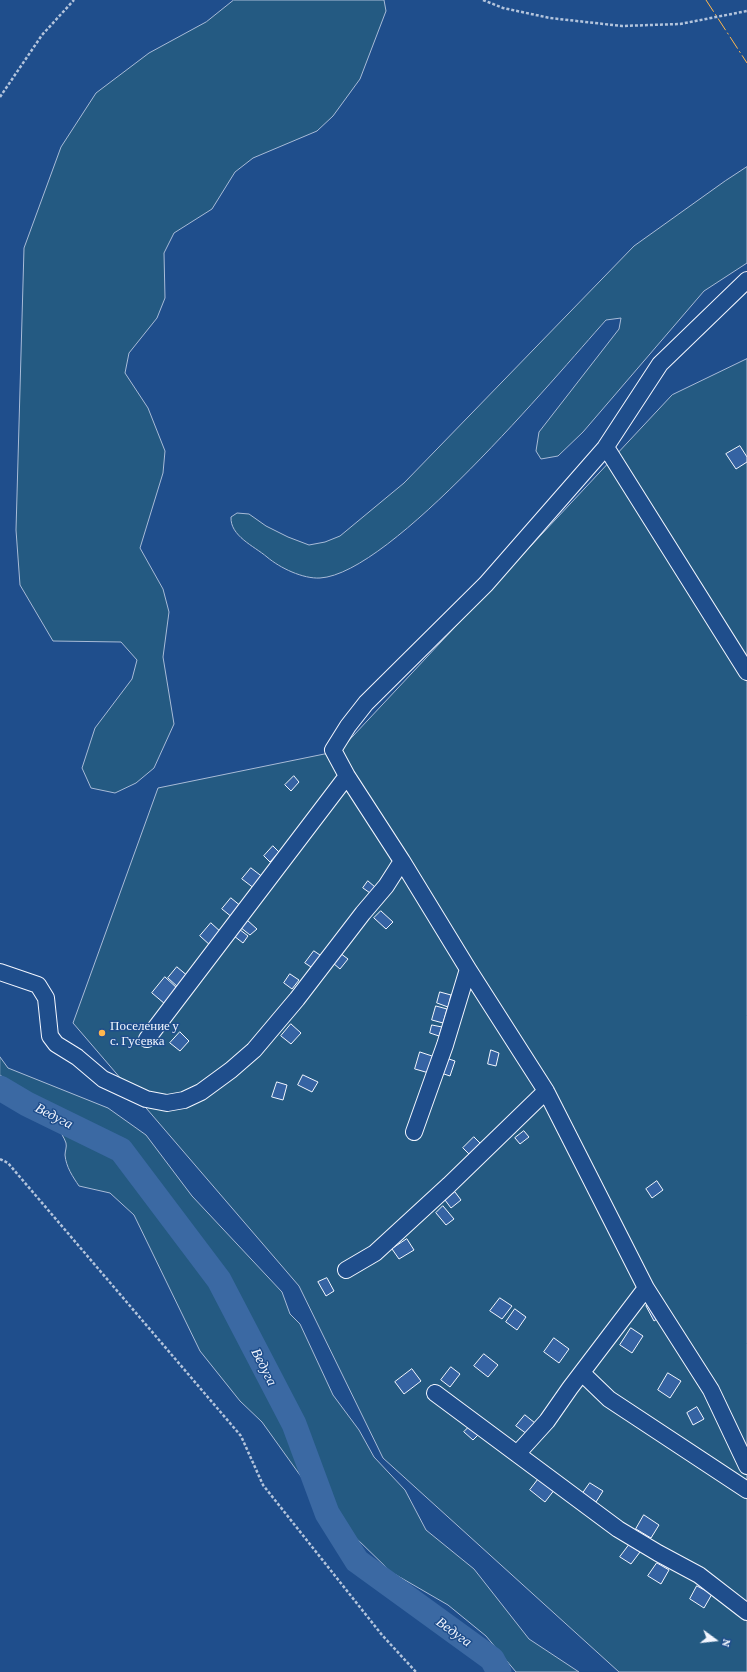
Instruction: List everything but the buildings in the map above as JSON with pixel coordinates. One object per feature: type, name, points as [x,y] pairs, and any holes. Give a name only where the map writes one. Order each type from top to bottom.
[{"type":"street","points":[[747,280],[660,364],[605,448],[486,584],[362,709],[333,750],[347,776],[546,1091],[646,1288],[711,1390],[747,1466]]},
{"type":"street","points":[[605,448],[747,672]]},
{"type":"street","points":[[147,1040],[347,776]]},
{"type":"street","points":[[0,972],[38,985],[46,998],[50,1036],[56,1044],[77,1057],[103,1079],[146,1100],[167,1104],[184,1100],[201,1092],[231,1070],[254,1050],[297,999],[363,913],[386,886],[402,861]]},
{"type":"street","points":[[414,1132],[445,1045],[468,969]]},
{"type":"street","points":[[346,1270],[374,1253],[449,1185],[546,1091]]},
{"type":"street","points":[[517,1454],[547,1421],[646,1288]]},
{"type":"street","points":[[582,1373],[609,1399],[747,1490]]},
{"type":"street","points":[[435,1393],[618,1530],[699,1575],[747,1612]]},
{"type":"path","points":[[0,98],[42,35],[74,0]]},
{"type":"path","points":[[483,0],[503,8],[550,18],[622,26],[680,24],[747,11]]},
{"type":"path","points":[[0,1159],[8,1163],[241,1436],[263,1485],[382,1635],[416,1672]]},
{"type":"shaded area","points":[[234,0],[384,0],[386,11],[360,79],[333,116],[317,131],[253,158],[235,172],[212,209],[174,233],[164,253],[165,298],[157,318],[129,353],[125,373],[148,408],[165,451],[163,473],[140,548],[163,589],[169,612],[163,657],[174,724],[154,768],[136,783],[115,793],[91,788],[82,768],[95,728],[132,679],[137,660],[121,642],[53,641],[20,585],[16,530],[24,248],[61,147],[96,93],[149,53],[206,22]]},
{"type":"shaded area","points":[[747,167],[747,263],[704,291],[583,432],[558,456],[541,459],[536,451],[539,432],[619,329],[621,318],[606,320],[512,426],[428,510],[387,544],[351,568],[320,578],[299,575],[272,561],[244,540],[234,530],[231,517],[237,513],[249,514],[266,526],[309,545],[325,542],[340,536],[404,483],[634,246]]},
{"type":"shaded area","points":[[747,359],[747,1672],[619,1672],[383,1458],[299,1286],[73,1023],[158,788],[339,751],[672,395]]},
{"type":"shaded area","points":[[0,1057],[8,1068],[108,1108],[146,1135],[192,1196],[282,1292],[290,1314],[300,1324],[333,1395],[359,1430],[374,1457],[405,1490],[426,1530],[474,1569],[529,1639],[579,1672],[516,1672],[486,1636],[448,1605],[391,1572],[320,1503],[262,1422],[240,1401],[200,1351],[134,1215],[110,1193],[79,1186],[67,1164],[65,1155],[66,1143],[62,1135],[38,1106],[0,1075]]},
{"type":"waterway","name":"Ведуга","points":[[0,1088],[27,1104],[121,1150],[219,1280],[294,1424],[327,1513],[357,1561],[492,1659],[499,1672]]},
{"type":"power","points":[[706,0],[747,63]]},
{"type":"place","name":"Поселение у с. Гусевка","points":[[102,1033]]}]
